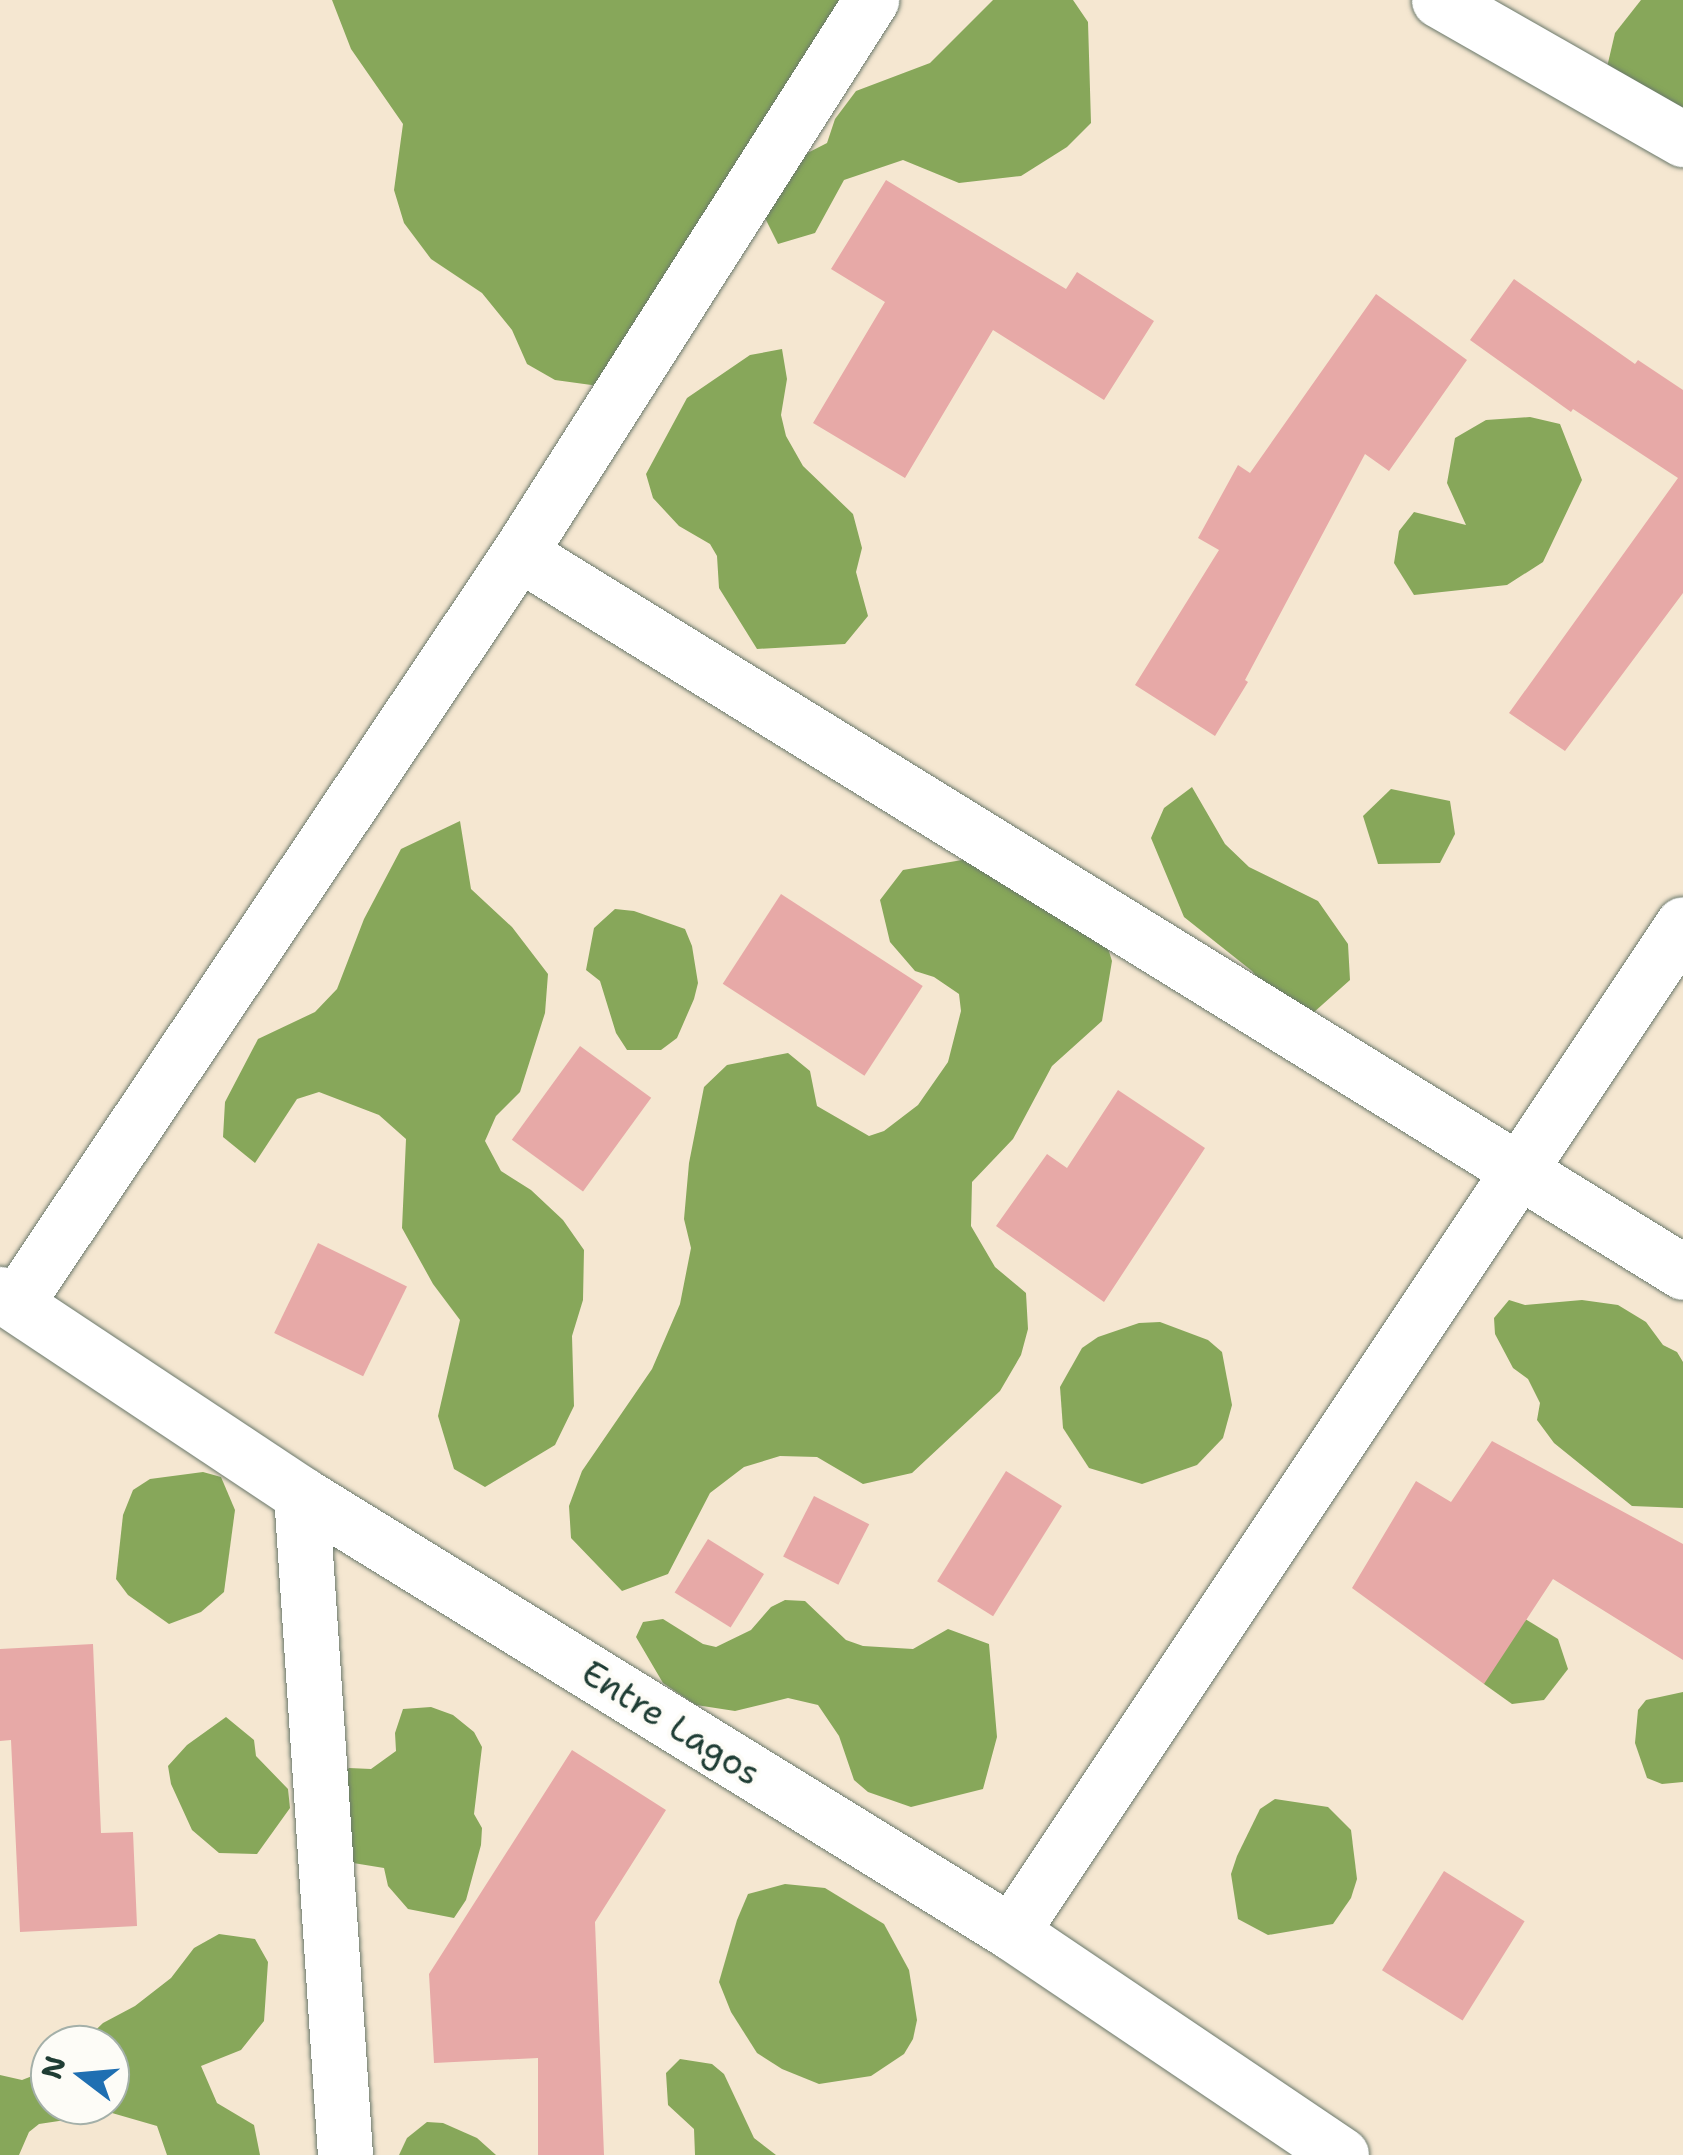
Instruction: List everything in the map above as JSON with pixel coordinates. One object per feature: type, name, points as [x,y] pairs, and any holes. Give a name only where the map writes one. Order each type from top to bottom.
[{"type":"street","points":[[8,1298],[519,553],[871,0]]},
{"type":"street","points":[[1439,0],[1683,139]]},
{"type":"street","points":[[519,553],[1515,1172],[1683,1272]]},
{"type":"street","points":[[1011,1932],[1683,924]]},
{"type":"street","name":"Entre Lagos","points":[[8,1298],[301,1494],[1011,1932],[1341,2155]]},
{"type":"street","points":[[301,1494],[345,2155]]},
{"type":"green space","points":[[332,0],[875,0],[606,387],[555,380],[527,364],[512,330],[482,293],[431,259],[404,223],[394,190],[403,124],[351,49]]},
{"type":"green space","points":[[993,0],[1073,0],[1088,22],[1091,123],[1067,147],[1021,176],[959,183],[903,160],[844,180],[815,233],[778,244],[764,216],[786,164],[827,143],[835,119],[856,91],[930,63]]},
{"type":"green space","points":[[1641,0],[1683,0],[1683,152],[1604,80],[1615,33]]},
{"type":"green space","points":[[782,349],[787,379],[781,415],[786,436],[803,466],[853,514],[862,548],[856,572],[868,616],[845,644],[757,649],[719,588],[717,556],[710,544],[679,526],[653,498],[646,474],[687,398],[750,355]]},
{"type":"green space","points":[[1530,417],[1560,424],[1582,480],[1543,562],[1507,585],[1414,595],[1394,563],[1399,531],[1414,512],[1466,525],[1447,483],[1455,438],[1486,420]]},
{"type":"green space","points":[[1192,787],[1225,844],[1249,867],[1318,901],[1348,944],[1350,980],[1313,1013],[1282,1008],[1252,971],[1184,917],[1151,838],[1164,808]]},
{"type":"green space","points":[[1391,789],[1450,801],[1455,834],[1440,863],[1378,864],[1363,816]]},
{"type":"green space","points":[[460,821],[471,889],[512,927],[548,974],[545,1013],[520,1092],[496,1116],[485,1141],[501,1171],[531,1190],[563,1220],[584,1250],[583,1300],[572,1336],[574,1406],[555,1445],[485,1487],[454,1469],[438,1416],[460,1320],[433,1284],[402,1228],[406,1139],[379,1115],[319,1092],[297,1099],[255,1163],[223,1137],[225,1102],[258,1039],[315,1012],[337,989],[364,919],[401,849]]},
{"type":"green space","points":[[968,859],[1101,926],[1112,961],[1102,1021],[1052,1066],[1013,1139],[972,1182],[971,1226],[995,1267],[1026,1293],[1028,1329],[1021,1355],[1000,1391],[912,1473],[863,1484],[817,1457],[780,1456],[744,1467],[710,1493],[668,1574],[622,1591],[571,1538],[569,1506],[582,1471],[652,1369],[680,1304],[691,1248],[684,1219],[689,1163],[704,1087],[727,1065],[788,1053],[810,1071],[817,1106],[869,1136],[884,1131],[918,1105],[948,1062],[961,1011],[959,994],[934,977],[915,971],[890,942],[880,900],[903,870]]},
{"type":"green space","points":[[615,909],[634,911],[685,929],[692,946],[698,983],[694,999],[677,1038],[661,1050],[627,1050],[616,1033],[600,981],[586,970],[594,928]]},
{"type":"green space","points":[[1509,1300],[1525,1305],[1582,1300],[1618,1305],[1646,1322],[1663,1345],[1677,1352],[1683,1362],[1683,1508],[1632,1506],[1554,1443],[1537,1420],[1540,1403],[1528,1379],[1513,1368],[1495,1334],[1494,1318]]},
{"type":"green space","points":[[1160,1322],[1208,1340],[1222,1352],[1232,1405],[1223,1438],[1197,1465],[1142,1484],[1089,1468],[1063,1428],[1060,1387],[1082,1348],[1098,1337],[1139,1323]]},
{"type":"green space","points":[[203,1472],[221,1477],[235,1510],[224,1592],[201,1612],[169,1624],[128,1595],[116,1579],[123,1515],[133,1490],[150,1479]]},
{"type":"green space","points":[[785,1600],[805,1601],[846,1640],[863,1646],[913,1649],[948,1629],[989,1644],[997,1737],[983,1789],[911,1807],[868,1792],[854,1780],[839,1736],[818,1705],[788,1698],[735,1711],[696,1705],[663,1683],[636,1637],[643,1622],[663,1619],[703,1644],[716,1647],[751,1630],[771,1607]]},
{"type":"green space","points":[[1517,1614],[1558,1639],[1568,1669],[1544,1700],[1512,1704],[1484,1684],[1478,1664]]},
{"type":"green space","points":[[1683,1692],[1683,1782],[1662,1784],[1647,1778],[1635,1743],[1638,1710],[1646,1700]]},
{"type":"green space","points":[[431,1707],[453,1715],[474,1732],[482,1747],[474,1814],[482,1828],[481,1845],[466,1900],[454,1918],[408,1909],[388,1886],[384,1868],[347,1862],[332,1785],[349,1768],[371,1769],[396,1751],[395,1733],[403,1709]]},
{"type":"green space","points":[[226,1717],[254,1740],[256,1756],[288,1789],[290,1808],[257,1854],[219,1853],[192,1830],[171,1784],[168,1766],[187,1745]]},
{"type":"green space","points":[[1275,1799],[1328,1807],[1351,1830],[1357,1879],[1351,1898],[1333,1924],[1268,1935],[1238,1919],[1231,1874],[1260,1809]]},
{"type":"green space","points":[[785,1884],[825,1888],[884,1924],[909,1970],[917,2020],[913,2039],[904,2054],[871,2076],[819,2084],[782,2069],[757,2053],[731,2012],[719,1982],[737,1920],[748,1894]]},
{"type":"green space","points":[[219,1934],[255,1939],[268,1962],[264,2021],[241,2050],[201,2066],[217,2103],[254,2125],[260,2155],[167,2155],[157,2126],[130,2118],[130,2025],[101,2025],[135,2006],[171,1978],[194,1948]]},
{"type":"green space","points":[[680,2059],[712,2064],[724,2074],[754,2138],[776,2155],[695,2155],[694,2129],[668,2105],[666,2073]]},
{"type":"green space","points":[[0,2075],[22,2080],[30,2077],[30,2125],[38,2125],[29,2132],[19,2155],[0,2155]]},
{"type":"green space","points":[[427,2122],[443,2123],[477,2138],[496,2155],[399,2155],[407,2138]]},
{"type":"building","points":[[886,180],[1066,289],[1077,272],[1154,321],[1104,400],[993,330],[905,478],[813,423],[885,302],[831,269]]},
{"type":"building","points":[[1514,279],[1635,364],[1638,360],[1683,390],[1683,593],[1565,751],[1509,713],[1678,478],[1573,409],[1571,412],[1470,340]]},
{"type":"building","points":[[1376,294],[1467,360],[1389,471],[1365,454],[1245,680],[1248,682],[1215,736],[1135,685],[1219,550],[1198,538],[1238,465],[1250,473]]},
{"type":"building","points":[[781,894],[923,986],[864,1076],[723,984]]},
{"type":"building","points":[[580,1046],[651,1098],[583,1192],[512,1140]]},
{"type":"building","points":[[1118,1090],[1205,1148],[1104,1302],[996,1226],[1047,1154],[1067,1168]]},
{"type":"building","points":[[318,1243],[407,1286],[363,1376],[274,1333]]},
{"type":"building","points":[[1492,1441],[1683,1544],[1683,1660],[1553,1579],[1484,1684],[1352,1588],[1416,1481],[1451,1502]]},
{"type":"building","points":[[1006,1471],[1062,1506],[993,1616],[937,1581]]},
{"type":"building","points":[[814,1496],[869,1524],[838,1585],[783,1557]]},
{"type":"building","points":[[708,1539],[764,1574],[731,1627],[675,1592]]},
{"type":"building","points":[[93,1644],[101,1833],[133,1832],[137,1926],[20,1932],[11,1740],[0,1741],[0,1649]]},
{"type":"building","points":[[572,1750],[666,1810],[595,1922],[604,2155],[538,2155],[538,2058],[434,2063],[429,1974]]},
{"type":"building","points":[[1444,1871],[1525,1921],[1463,2021],[1382,1970]]}]
